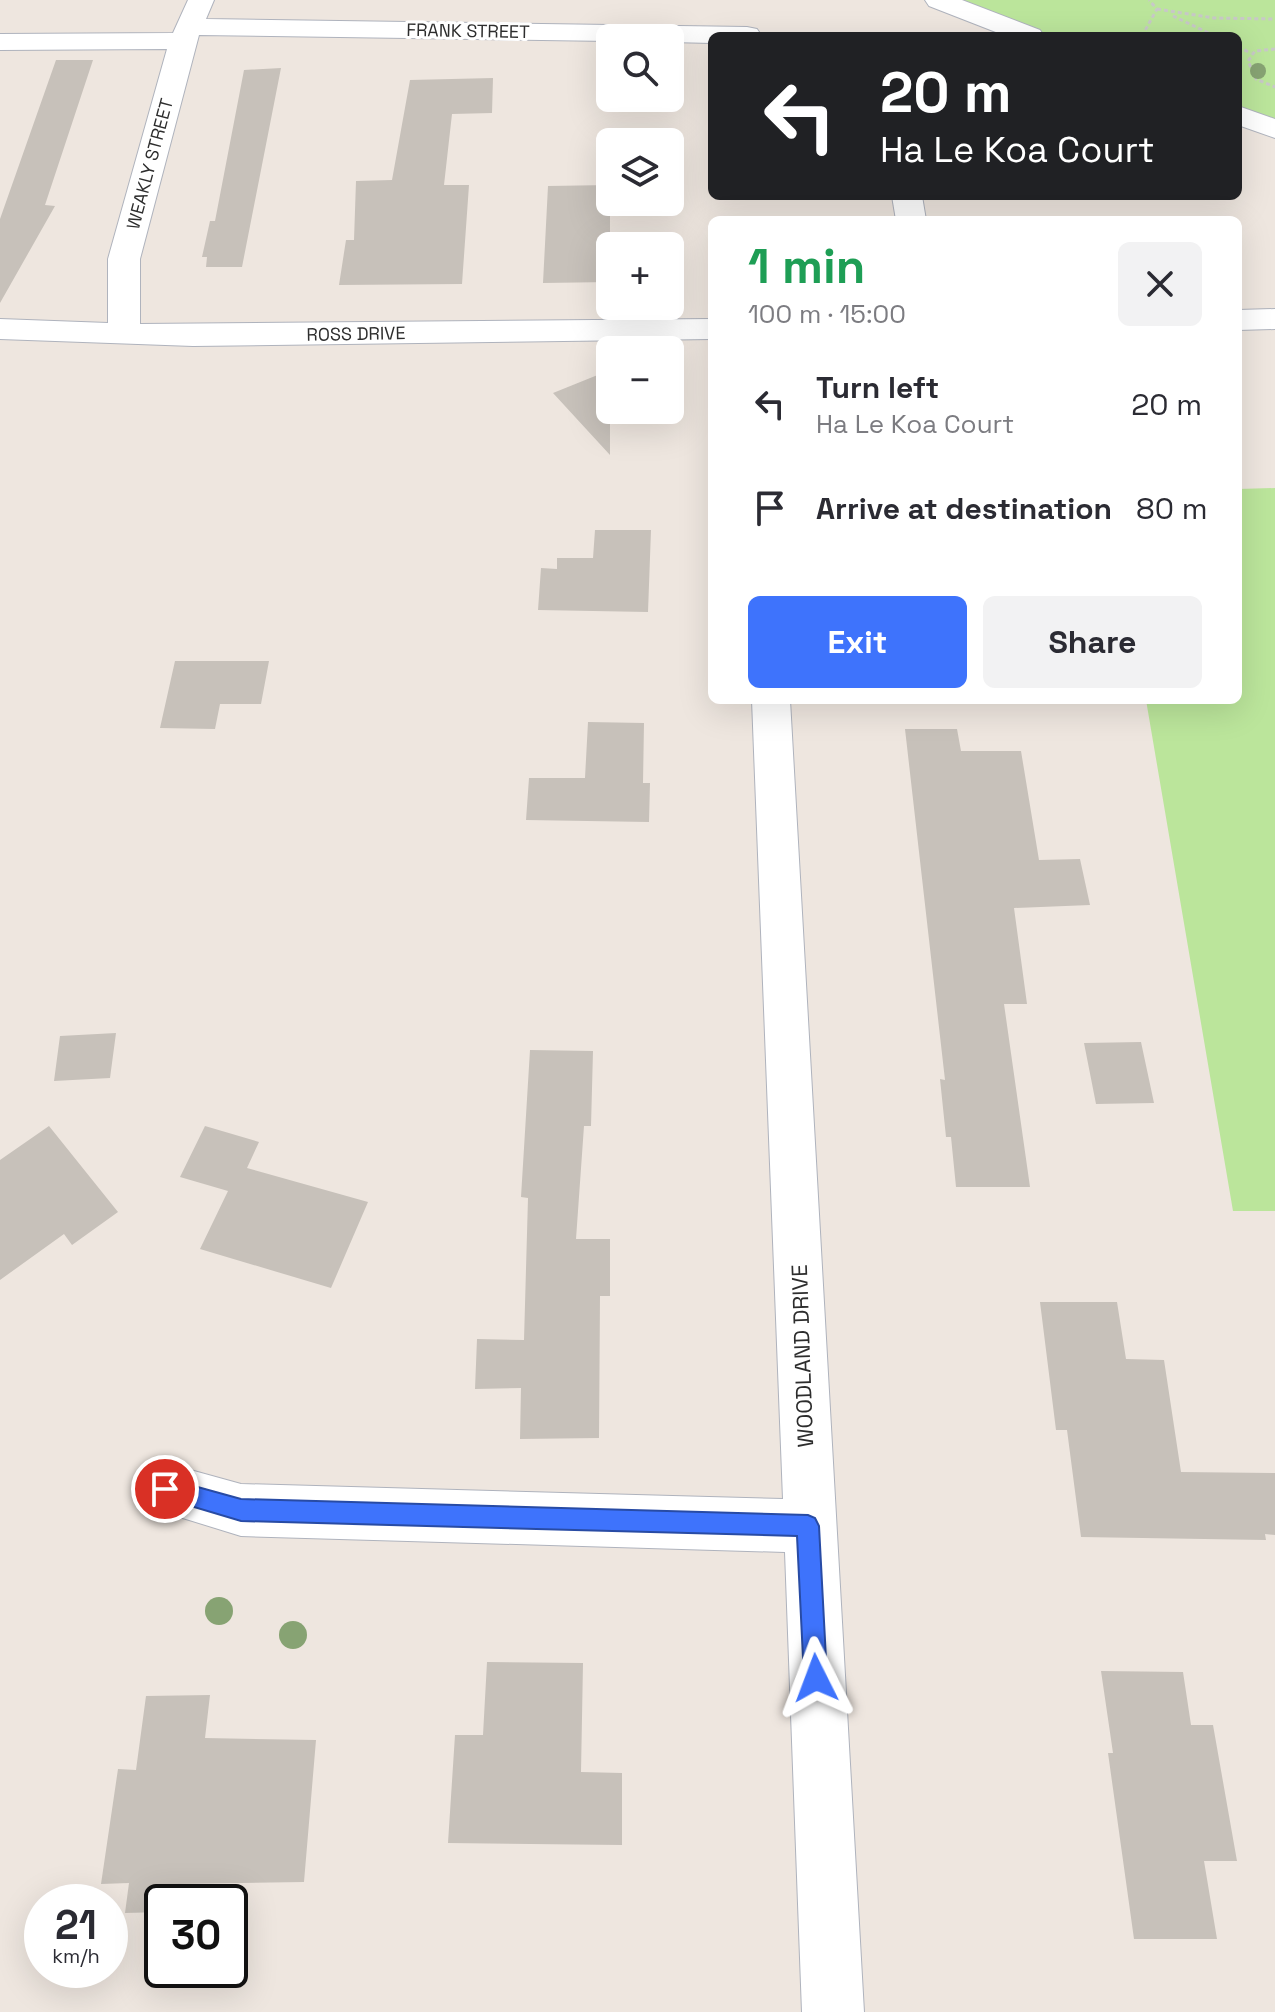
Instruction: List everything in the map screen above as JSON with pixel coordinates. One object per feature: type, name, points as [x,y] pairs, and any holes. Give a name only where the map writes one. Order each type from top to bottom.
[{"type":"street","points":[[938,0],[959,20],[1012,32]]},
{"type":"street","name":"FRANK STREET","points":[[0,42],[191,23],[708,34]]},
{"type":"street","name":"WEAKLY STREET","points":[[124,333],[124,259],[191,23]]},
{"type":"street","points":[[1242,117],[1275,129]]},
{"type":"street","points":[[1242,320],[1275,319]]},
{"type":"street","name":"ROSS DRIVE","points":[[0,329],[208,336],[708,329]]},
{"type":"street","name":"WOODLAND DRIVE","points":[[771,704],[790,1031],[808,1526],[833,2012]]},
{"type":"street","points":[[165,1489],[241,1510],[808,1526]]},
{"type":"path","points":[[1149,0],[1157,9],[1206,32]]},
{"type":"path","points":[[1144,32],[1157,9]]},
{"type":"path","points":[[1164,12],[1214,18],[1275,19]]},
{"type":"path","points":[[1242,49],[1251,53],[1275,49]]},
{"type":"path","points":[[1251,53],[1248,61],[1253,75],[1275,87]]},
{"type":"green space","points":[[938,0],[1275,0],[1275,129],[1242,117],[1242,32],[1020,32]]},
{"type":"green space","points":[[1275,488],[1275,1211],[1233,1211],[1147,704],[1242,704],[1242,489]]},
{"type":"building","points":[[56,60],[93,60],[45,205],[55,206],[0,303],[0,219]]},
{"type":"building","points":[[281,68],[242,267],[206,267],[207,257],[202,257],[210,221],[215,221],[244,70]]},
{"type":"building","points":[[493,78],[492,113],[452,114],[444,185],[469,185],[462,284],[339,285],[346,240],[354,240],[356,181],[392,180],[410,80]]},
{"type":"building","points":[[596,185],[596,216],[610,216],[610,232],[596,232],[596,282],[543,283],[548,186]]},
{"type":"building","points":[[596,376],[596,424],[610,424],[610,455],[553,393]]},
{"type":"building","points":[[595,530],[651,530],[648,612],[538,610],[541,568],[557,569],[557,558],[593,558]]},
{"type":"building","points":[[175,661],[269,661],[261,704],[220,704],[215,729],[160,728]]},
{"type":"building","points":[[588,722],[644,723],[643,783],[650,783],[649,822],[526,820],[529,778],[585,778]]},
{"type":"building","points":[[905,729],[957,729],[961,751],[1021,751],[1039,860],[1080,859],[1090,905],[1014,908],[1027,1004],[1004,1004],[1030,1187],[956,1187],[951,1137],[946,1137],[940,1079],[945,1080]]},
{"type":"building","points":[[116,1033],[110,1078],[54,1081],[60,1036]]},
{"type":"building","points":[[1141,1042],[1154,1103],[1096,1104],[1084,1043]]},
{"type":"building","points":[[530,1050],[593,1051],[591,1126],[584,1126],[576,1239],[610,1239],[610,1296],[600,1296],[599,1438],[520,1439],[521,1388],[475,1389],[477,1339],[524,1340],[528,1198],[521,1197]]},
{"type":"building","points":[[49,1126],[118,1212],[72,1245],[64,1234],[0,1280],[0,1160]]},
{"type":"building","points":[[205,1126],[259,1142],[247,1168],[368,1202],[331,1288],[200,1249],[228,1191],[180,1177]]},
{"type":"building","points":[[1040,1302],[1117,1302],[1126,1359],[1164,1360],[1181,1472],[1275,1473],[1275,1535],[1265,1534],[1266,1540],[1081,1537],[1067,1430],[1056,1430]]},
{"type":"building","points":[[487,1662],[583,1663],[581,1772],[622,1773],[622,1845],[448,1843],[455,1735],[483,1735]]},
{"type":"building","points":[[1101,1671],[1183,1672],[1191,1725],[1213,1725],[1237,1861],[1204,1861],[1217,1939],[1134,1939],[1108,1753],[1113,1753]]},
{"type":"building","points":[[210,1695],[205,1738],[316,1740],[304,1882],[144,1884],[144,1912],[128,1913],[129,1883],[101,1884],[118,1769],[136,1770],[146,1696]]},
{"type":"route","points":[[165,1489],[241,1510],[808,1526],[816,1678]]}]
